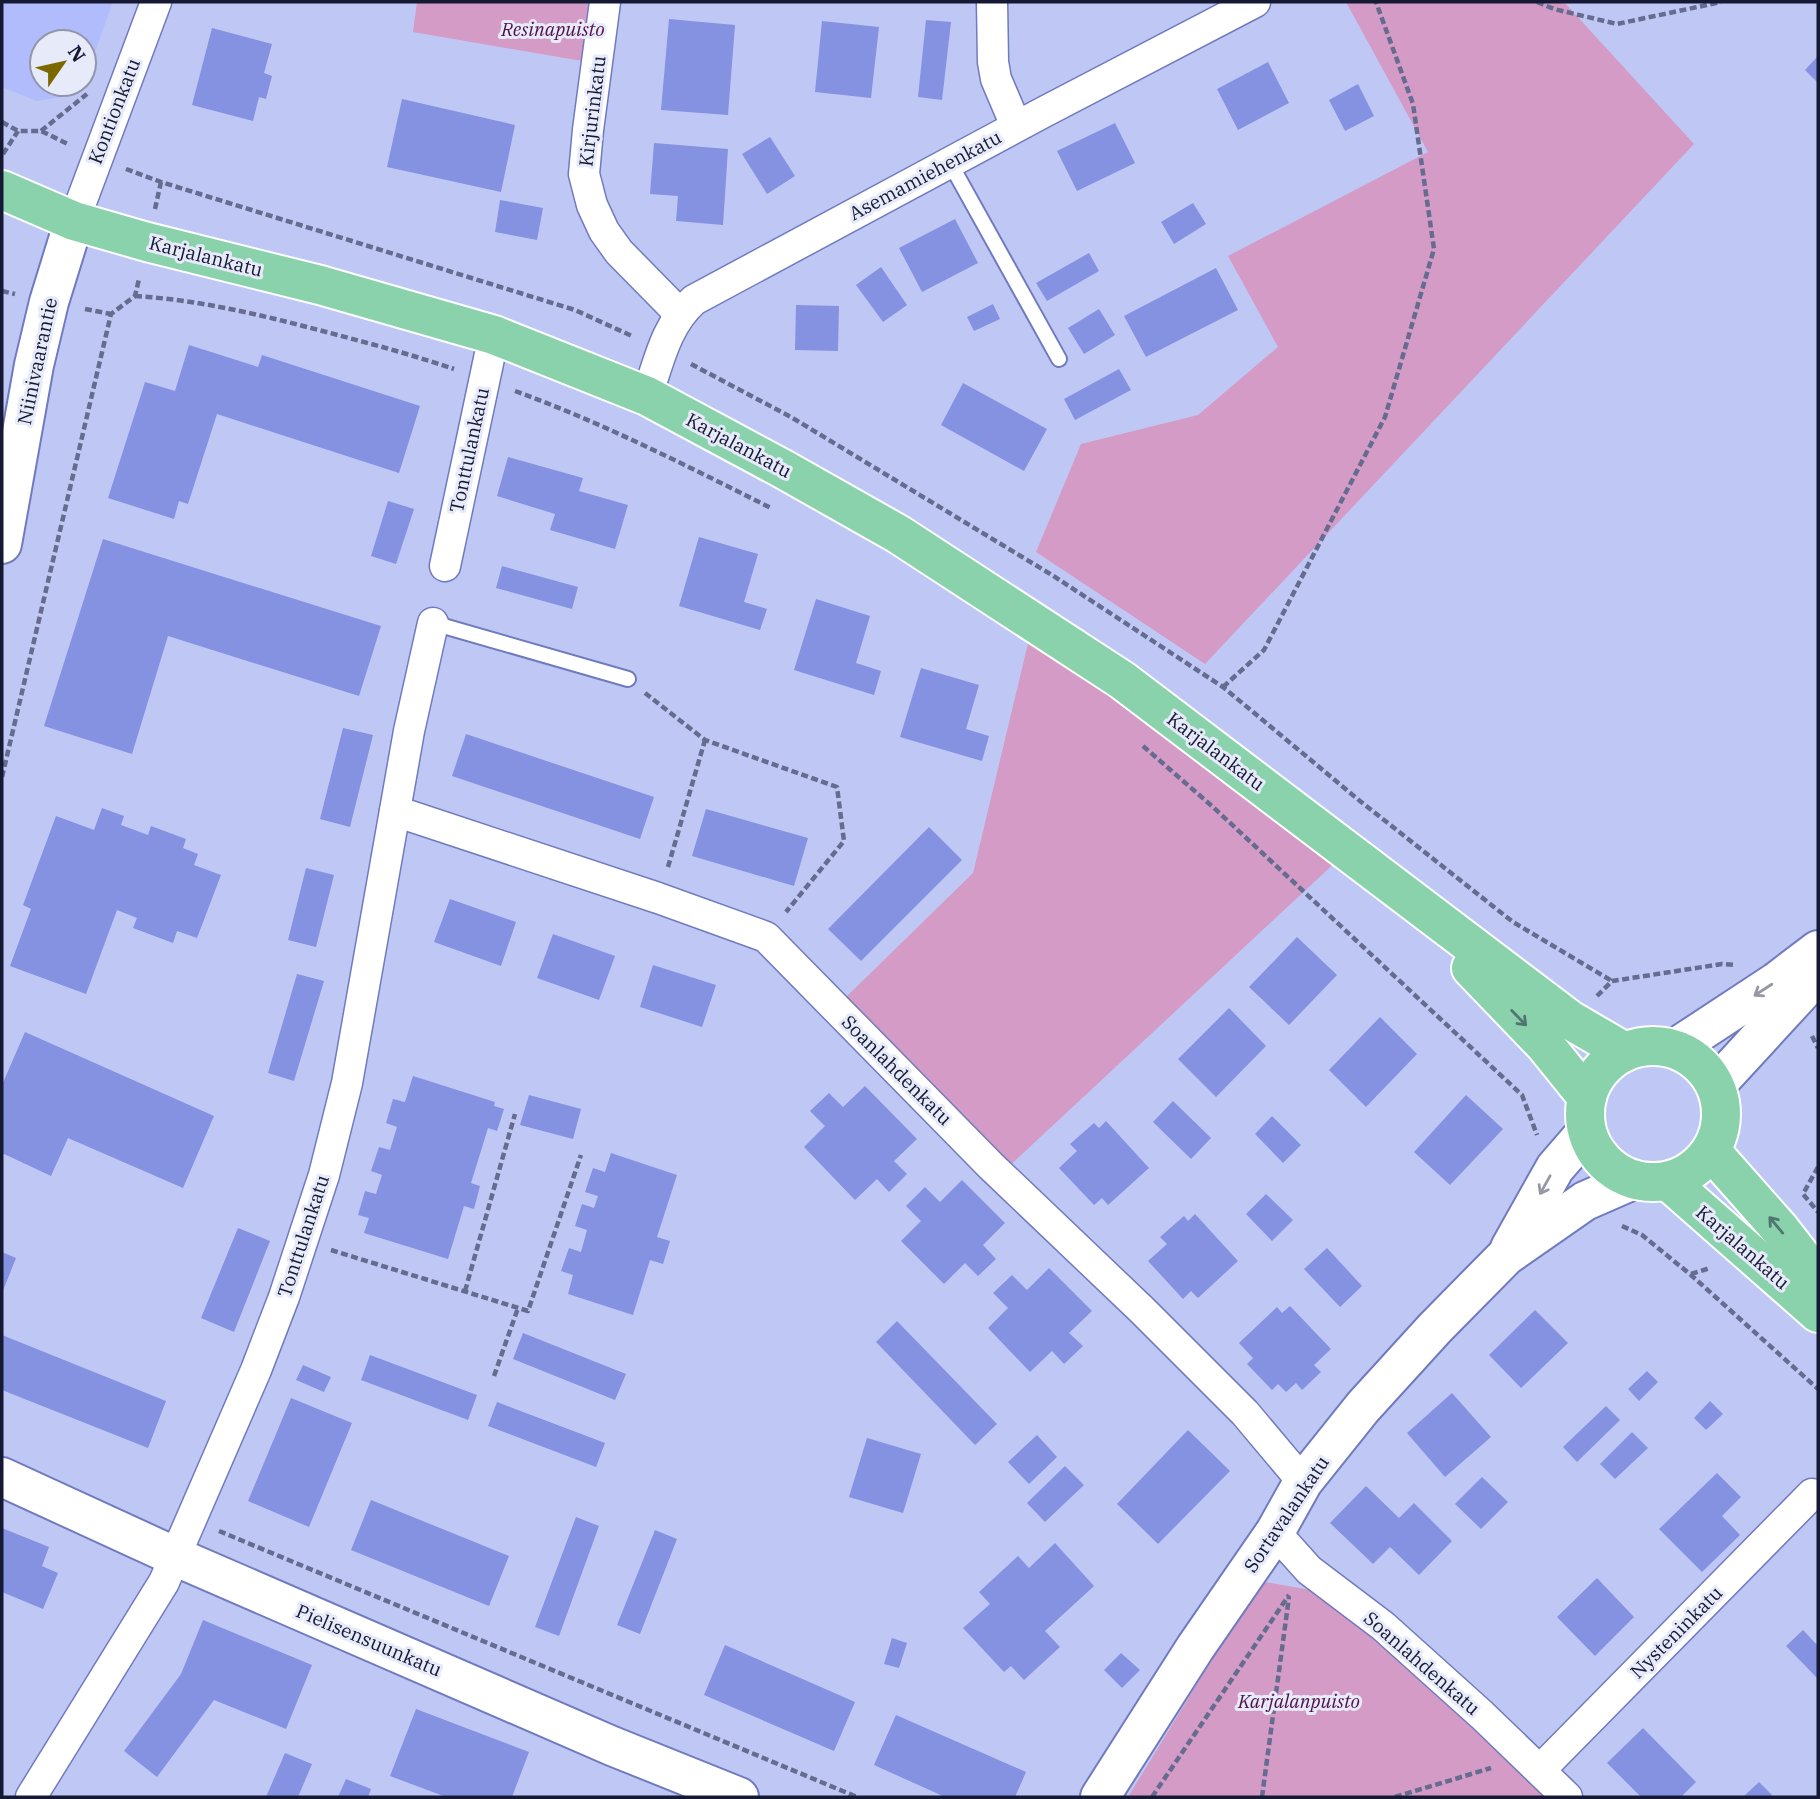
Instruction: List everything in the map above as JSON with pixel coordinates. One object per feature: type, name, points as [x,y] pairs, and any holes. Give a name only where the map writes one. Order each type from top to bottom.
[{"type":"main road","name":"Karjalankatu","points":[[2,190],[74,221],[320,285],[494,335],[647,396],[783,468],[898,534],[1110,672],[1570,1020],[1625,1052]]},
{"type":"main road","name":"Karjalankatu","points":[[1388,880],[1545,1045],[1587,1114]]},
{"type":"main road","points":[[1649,1045],[1674,1049],[1691,1057],[1705,1069],[1716,1085],[1722,1107],[1720,1130],[1711,1151],[1700,1165],[1685,1175],[1651,1181],[1617,1172],[1593,1147],[1587,1114],[1595,1078],[1607,1063],[1625,1052],[1649,1045]]},
{"type":"main road","name":"Karjalankatu","points":[[1711,1151],[1779,1228],[1818,1278]]},
{"type":"main road","name":"Karjalankatu","points":[[1651,1181],[1818,1313]]},
{"type":"street","name":"Kontionkatu","points":[[74,221],[156,2]]},
{"type":"street","name":"Kirjurinkatu","points":[[606,2],[584,174],[592,205],[604,231],[619,253],[679,313]]},
{"type":"street","points":[[992,2],[993,62],[999,89],[1016,127]]},
{"type":"street","name":"Asemamiehenkatu","points":[[679,313],[694,300],[1255,2]]},
{"type":"street","name":"Niinivaarantie","points":[[2,544],[34,365],[49,302],[74,221]]},
{"type":"street","points":[[647,396],[670,330],[679,313]]},
{"type":"street","name":"Tonttulankatu","points":[[445,566],[494,335]]},
{"type":"street","name":"Tonttulankatu","points":[[31,1797],[164,1582],[256,1370],[284,1297],[324,1175],[347,1083],[394,811],[433,623]]},
{"type":"street","name":"Soanlahdenkatu","points":[[394,811],[658,898],[766,937],[991,1166],[1245,1413],[1303,1482]]},
{"type":"street","points":[[1674,1049],[1776,982],[1818,950]]},
{"type":"street","points":[[1716,1085],[1818,974]]},
{"type":"street","name":"Sortavalankatu","points":[[1506,1256],[1587,1114]]},
{"type":"street","name":"Sortavalankatu","points":[[1100,1797],[1195,1648],[1275,1532],[1303,1482],[1372,1397],[1434,1328],[1506,1256],[1585,1201],[1651,1181]]},
{"type":"street","name":"Pielisensuunkatu","points":[[2,1477],[174,1556],[612,1746],[739,1797]]},
{"type":"street","name":"Nysteninkatu","points":[[1540,1770],[1812,1494]]},
{"type":"street","name":"Soanlahdenkatu","points":[[1275,1532],[1309,1570],[1383,1626],[1482,1715],[1567,1797]]},
{"type":"lane","points":[[950,163],[1059,359]]},
{"type":"lane","points":[[433,623],[628,679]]},
{"type":"path","points":[[1223,687],[1264,650],[1385,417],[1434,249],[1413,104],[1376,2]]},
{"type":"path","points":[[1537,2],[1554,9],[1617,24],[1721,2]]},
{"type":"path","points":[[2,122],[18,131],[2,155]]},
{"type":"path","points":[[2,777],[111,314],[135,296],[161,182]]},
{"type":"path","points":[[135,296],[180,299],[286,321],[414,355],[563,409],[776,510]]},
{"type":"path","points":[[628,679],[705,740],[836,787],[844,841],[766,937]]},
{"type":"path","points":[[658,898],[705,740]]},
{"type":"path","points":[[1141,744],[1213,807],[1522,1095],[1546,1157],[1555,1168]]},
{"type":"path","points":[[465,1291],[514,1114]]},
{"type":"path","points":[[302,1241],[528,1311],[581,1155]]},
{"type":"path","points":[[1818,1167],[1803,1194],[1818,1212]]},
{"type":"path","points":[[1585,1201],[1599,1215],[1642,1235],[1691,1275],[1818,1389]]},
{"type":"path","points":[[494,1376],[518,1308]]},
{"type":"path","points":[[190,1519],[857,1797]]},
{"type":"path","points":[[1152,1797],[1289,1595],[1309,1570]]},
{"type":"path","points":[[1262,1797],[1289,1595]]},
{"type":"path","points":[[1395,1797],[1497,1767],[1540,1770]]},
{"type":"shaded area","points":[[2,2],[113,2],[98,43],[98,28],[28,28],[28,97],[2,87]]},
{"type":"shaded area","points":[[30,98],[54,98],[37,101]]},
{"type":"green space","name":"Resinapuisto","points":[[417,2],[588,2],[582,61],[413,32]]},
{"type":"green space","points":[[1346,2],[1564,2],[1694,144],[1205,664],[1036,552],[1081,444],[1198,415],[1278,347],[1228,256],[1428,152]]},
{"type":"green space","points":[[1030,635],[1340,858],[1004,1171],[839,1004],[973,873]]},
{"type":"green space","name":"Karjalanpuisto","points":[[1260,1581],[1316,1591],[1422,1676],[1543,1795],[1128,1797]]},
{"type":"building","points":[[669,19],[735,25],[728,115],[661,110]]},
{"type":"building","points":[[926,20],[951,22],[942,100],[918,97]]},
{"type":"building","points":[[822,21],[879,27],[871,98],[815,92]]},
{"type":"building","points":[[212,28],[272,44],[264,73],[272,76],[266,99],[259,97],[253,121],[192,105]]},
{"type":"building","points":[[1818,56],[1818,83],[1805,70]]},
{"type":"building","points":[[1268,62],[1289,103],[1238,130],[1217,89]]},
{"type":"building","points":[[1358,84],[1374,116],[1345,131],[1329,100]]},
{"type":"building","points":[[402,99],[515,125],[501,192],[387,167]]},
{"type":"building","points":[[1115,123],[1135,163],[1077,191],[1057,151]]},
{"type":"building","points":[[770,137],[795,176],[767,194],[742,154]]},
{"type":"building","points":[[654,143],[728,149],[723,225],[676,221],[678,196],[650,194]]},
{"type":"building","points":[[500,200],[543,208],[537,240],[495,232]]},
{"type":"building","points":[[1193,203],[1206,224],[1174,244],[1161,222]]},
{"type":"building","points":[[955,219],[978,263],[922,292],[899,248]]},
{"type":"building","points":[[1089,253],[1099,271],[1047,301],[1036,283]]},
{"type":"building","points":[[881,267],[907,305],[883,322],[856,285]]},
{"type":"building","points":[[1216,268],[1238,310],[1146,357],[1124,316]]},
{"type":"building","points":[[993,304],[1000,319],[974,331],[967,317]]},
{"type":"building","points":[[796,305],[839,306],[838,351],[795,350]]},
{"type":"building","points":[[1099,309],[1115,335],[1084,354],[1068,328]]},
{"type":"building","points":[[189,345],[258,367],[262,355],[420,406],[399,473],[217,414],[188,504],[179,501],[174,519],[108,498],[145,382],[175,391]]},
{"type":"building","points":[[1119,369],[1131,390],[1075,420],[1064,399]]},
{"type":"building","points":[[963,383],[1047,429],[1024,471],[941,425]]},
{"type":"building","points":[[508,457],[583,478],[579,491],[628,505],[615,549],[550,530],[555,514],[497,496]]},
{"type":"building","points":[[388,501],[414,509],[396,564],[371,556]]},
{"type":"building","points":[[699,537],[758,554],[744,602],[767,609],[760,630],[679,606]]},
{"type":"building","points":[[103,539],[381,626],[359,696],[168,636],[132,754],[44,726]]},
{"type":"building","points":[[502,566],[578,587],[572,609],[496,588]]},
{"type":"building","points":[[816,599],[870,616],[856,663],[881,671],[874,695],[794,670]]},
{"type":"building","points":[[921,668],[979,685],[966,729],[989,736],[982,761],[900,737]]},
{"type":"building","points":[[343,728],[373,735],[350,827],[320,819]]},
{"type":"building","points":[[466,734],[654,797],[640,839],[452,776]]},
{"type":"building","points":[[102,808],[124,816],[121,825],[148,835],[151,826],[186,839],[183,848],[198,854],[194,865],[221,875],[197,938],[177,931],[173,943],[133,928],[137,918],[117,910],[86,994],[10,966],[31,909],[23,905],[56,816],[94,830]]},
{"type":"building","points":[[706,809],[808,838],[794,886],[692,856]]},
{"type":"building","points":[[929,827],[962,860],[861,961],[828,929]]},
{"type":"building","points":[[306,868],[334,875],[316,947],[288,940]]},
{"type":"building","points":[[450,899],[516,922],[501,966],[434,942]]},
{"type":"building","points":[[553,934],[615,956],[599,1000],[537,978]]},
{"type":"building","points":[[1297,937],[1337,975],[1289,1025],[1249,987]]},
{"type":"building","points":[[653,965],[716,985],[702,1027],[640,1007]]},
{"type":"building","points":[[297,974],[324,981],[294,1081],[268,1073]]},
{"type":"building","points":[[1229,1008],[1266,1046],[1216,1097],[1178,1059]]},
{"type":"building","points":[[1380,1017],[1417,1054],[1366,1107],[1329,1070]]},
{"type":"building","points":[[25,1032],[214,1116],[183,1188],[68,1138],[51,1176],[2,1153],[2,1085]]},
{"type":"building","points":[[413,1076],[495,1102],[494,1106],[504,1109],[497,1131],[488,1128],[471,1183],[480,1186],[474,1209],[464,1206],[448,1259],[364,1233],[369,1218],[358,1215],[365,1191],[376,1194],[382,1175],[371,1171],[379,1147],[390,1150],[397,1127],[386,1123],[393,1099],[405,1102]]},
{"type":"building","points":[[865,1086],[917,1139],[894,1161],[907,1174],[889,1192],[877,1179],[855,1200],[804,1147],[825,1126],[810,1111],[829,1093],[843,1107]]},
{"type":"building","points":[[529,1095],[581,1109],[573,1139],[520,1125]]},
{"type":"building","points":[[1466,1095],[1503,1129],[1450,1185],[1414,1152]]},
{"type":"building","points":[[1173,1101],[1211,1138],[1191,1159],[1153,1122]]},
{"type":"building","points":[[1272,1116],[1301,1145],[1283,1163],[1255,1134]]},
{"type":"building","points":[[1106,1121],[1149,1168],[1108,1205],[1102,1198],[1094,1205],[1059,1168],[1077,1151],[1070,1144],[1094,1123],[1099,1128]]},
{"type":"building","points":[[611,1153],[677,1175],[657,1237],[670,1241],[663,1264],[650,1260],[633,1315],[568,1294],[573,1275],[561,1271],[569,1248],[581,1252],[587,1230],[575,1226],[582,1204],[594,1208],[598,1196],[585,1192],[593,1168],[605,1172]]},
{"type":"building","points":[[962,1180],[1005,1223],[983,1245],[996,1259],[978,1276],[965,1263],[944,1284],[901,1241],[921,1221],[906,1206],[925,1187],[940,1202]]},
{"type":"building","points":[[1266,1194],[1293,1220],[1272,1241],[1246,1214]]},
{"type":"building","points":[[1195,1214],[1238,1261],[1198,1298],[1191,1291],[1183,1299],[1148,1261],[1167,1244],[1160,1237],[1184,1216],[1188,1221]]},
{"type":"building","points":[[238,1228],[270,1241],[234,1332],[201,1318]]},
{"type":"building","points":[[1327,1248],[1362,1286],[1340,1307],[1304,1269]]},
{"type":"building","points":[[2,1252],[16,1258],[2,1293]]},
{"type":"building","points":[[1049,1268],[1092,1311],[1069,1333],[1083,1346],[1064,1364],[1052,1351],[1030,1372],[988,1328],[1008,1308],[993,1293],[1012,1275],[1027,1290]]},
{"type":"building","points":[[1290,1306],[1331,1349],[1314,1365],[1321,1372],[1302,1390],[1296,1383],[1286,1392],[1278,1384],[1272,1390],[1247,1364],[1253,1358],[1239,1343],[1277,1307],[1282,1313]]},
{"type":"building","points":[[1535,1310],[1568,1343],[1521,1388],[1489,1355]]},
{"type":"building","points":[[897,1321],[997,1424],[975,1445],[876,1342]]},
{"type":"building","points":[[523,1333],[626,1374],[615,1400],[513,1359]]},
{"type":"building","points":[[2,1335],[166,1401],[148,1448],[2,1390]]},
{"type":"building","points":[[370,1355],[477,1395],[468,1420],[361,1380]]},
{"type":"building","points":[[303,1365],[331,1377],[324,1392],[296,1380]]},
{"type":"building","points":[[1647,1371],[1658,1382],[1639,1401],[1628,1389]]},
{"type":"building","points":[[1452,1393],[1491,1437],[1445,1477],[1407,1433]]},
{"type":"building","points":[[291,1398],[352,1423],[309,1527],[248,1501]]},
{"type":"building","points":[[1710,1401],[1723,1414],[1706,1430],[1694,1418]]},
{"type":"building","points":[[497,1402],[605,1443],[596,1467],[488,1426]]},
{"type":"building","points":[[1606,1406],[1620,1420],[1577,1462],[1563,1447]]},
{"type":"building","points":[[1188,1430],[1230,1471],[1158,1544],[1117,1504]]},
{"type":"building","points":[[1632,1432],[1648,1448],[1615,1479],[1600,1464]]},
{"type":"building","points":[[1037,1435],[1057,1457],[1029,1484],[1008,1462]]},
{"type":"building","points":[[867,1438],[921,1454],[903,1513],[849,1497]]},
{"type":"building","points":[[1065,1466],[1084,1485],[1045,1522],[1027,1503]]},
{"type":"building","points":[[1717,1473],[1741,1497],[1722,1516],[1740,1535],[1702,1572],[1659,1529]]},
{"type":"building","points":[[1482,1477],[1508,1502],[1481,1529],[1455,1504]]},
{"type":"building","points":[[1366,1486],[1399,1518],[1414,1503],[1452,1541],[1419,1575],[1390,1547],[1373,1564],[1330,1523]]},
{"type":"building","points":[[371,1500],[509,1556],[489,1606],[351,1550]]},
{"type":"building","points":[[576,1517],[599,1526],[559,1636],[535,1627]]},
{"type":"building","points":[[2,1528],[49,1547],[42,1566],[58,1573],[43,1609],[2,1592]]},
{"type":"building","points":[[655,1530],[677,1539],[640,1634],[617,1625]]},
{"type":"building","points":[[1055,1543],[1094,1586],[1045,1631],[1060,1647],[1024,1680],[1011,1666],[1004,1672],[963,1628],[990,1604],[979,1592],[1018,1556],[1029,1568]]},
{"type":"building","points":[[1597,1578],[1634,1617],[1595,1656],[1557,1617]]},
{"type":"building","points":[[203,1620],[312,1665],[286,1729],[214,1700],[157,1777],[124,1751],[181,1674]]},
{"type":"building","points":[[1803,1630],[1818,1646],[1818,1679],[1786,1646]]},
{"type":"building","points":[[892,1638],[907,1643],[899,1668],[884,1664]]},
{"type":"building","points":[[725,1645],[855,1702],[834,1751],[704,1695]]},
{"type":"building","points":[[1121,1653],[1140,1670],[1122,1688],[1104,1670]]},
{"type":"building","points":[[416,1709],[529,1752],[512,1797],[446,1797],[390,1776]]},
{"type":"building","points":[[896,1715],[1026,1772],[1015,1797],[945,1797],[874,1765]]},
{"type":"building","points":[[1643,1728],[1696,1782],[1681,1797],[1641,1797],[1607,1763]]},
{"type":"building","points":[[285,1753],[312,1764],[298,1797],[266,1797]]},
{"type":"building","points":[[346,1779],[371,1789],[368,1797],[338,1797]]},
{"type":"building","points":[[1759,1782],[1772,1795],[1770,1797],[1743,1797]]}]
